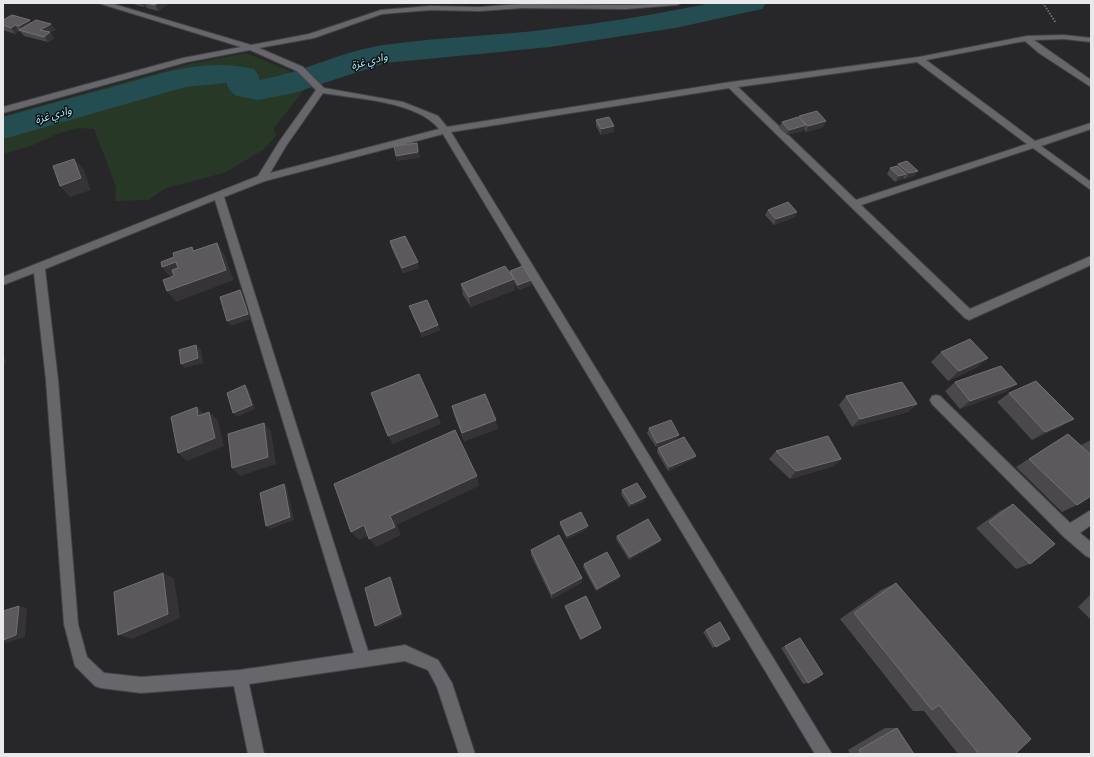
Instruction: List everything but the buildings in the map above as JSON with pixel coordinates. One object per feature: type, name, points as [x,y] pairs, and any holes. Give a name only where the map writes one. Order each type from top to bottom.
[{"type":"street","points":[[102,3],[249,47],[300,69],[318,87],[400,104],[426,113],[435,118],[445,130],[824,754]]},
{"type":"street","points":[[3,110],[186,60],[311,36],[381,12],[430,8],[480,9],[522,6],[626,7],[677,3]]},
{"type":"street","points":[[3,281],[262,178],[445,130],[731,85],[919,59],[1027,38],[1064,37],[1091,40]]},
{"type":"street","points":[[1027,38],[1042,51],[1091,84]]},
{"type":"street","points":[[919,59],[1091,187]]},
{"type":"street","points":[[731,85],[969,314],[1091,260]]},
{"type":"street","points":[[262,178],[277,149],[299,121],[318,87]]},
{"type":"street","points":[[854,204],[1091,126]]},
{"type":"street","points":[[219,196],[363,659]]},
{"type":"street","points":[[39,266],[52,380],[71,624],[80,661],[101,680],[140,685],[240,678],[405,653],[433,665],[444,683],[467,754]]},
{"type":"street","points":[[936,400],[1069,532],[1091,551]]},
{"type":"street","points":[[1069,532],[1091,517]]},
{"type":"street","points":[[240,678],[256,754]]},
{"type":"path","points":[[1044,3],[1064,37]]},
{"type":"green space","points":[[246,53],[290,71],[307,86],[274,128],[276,136],[263,150],[224,173],[166,188],[148,200],[115,201],[116,187],[94,129],[78,128],[57,134],[31,146],[3,154],[3,116],[185,65]]},
{"type":"waterway","name":"وادي غزة","points":[[3,128],[180,78],[196,75],[212,73],[235,74],[243,76],[243,86],[248,89],[258,90],[283,86],[338,67],[383,54],[550,38],[675,19],[752,3]]}]
